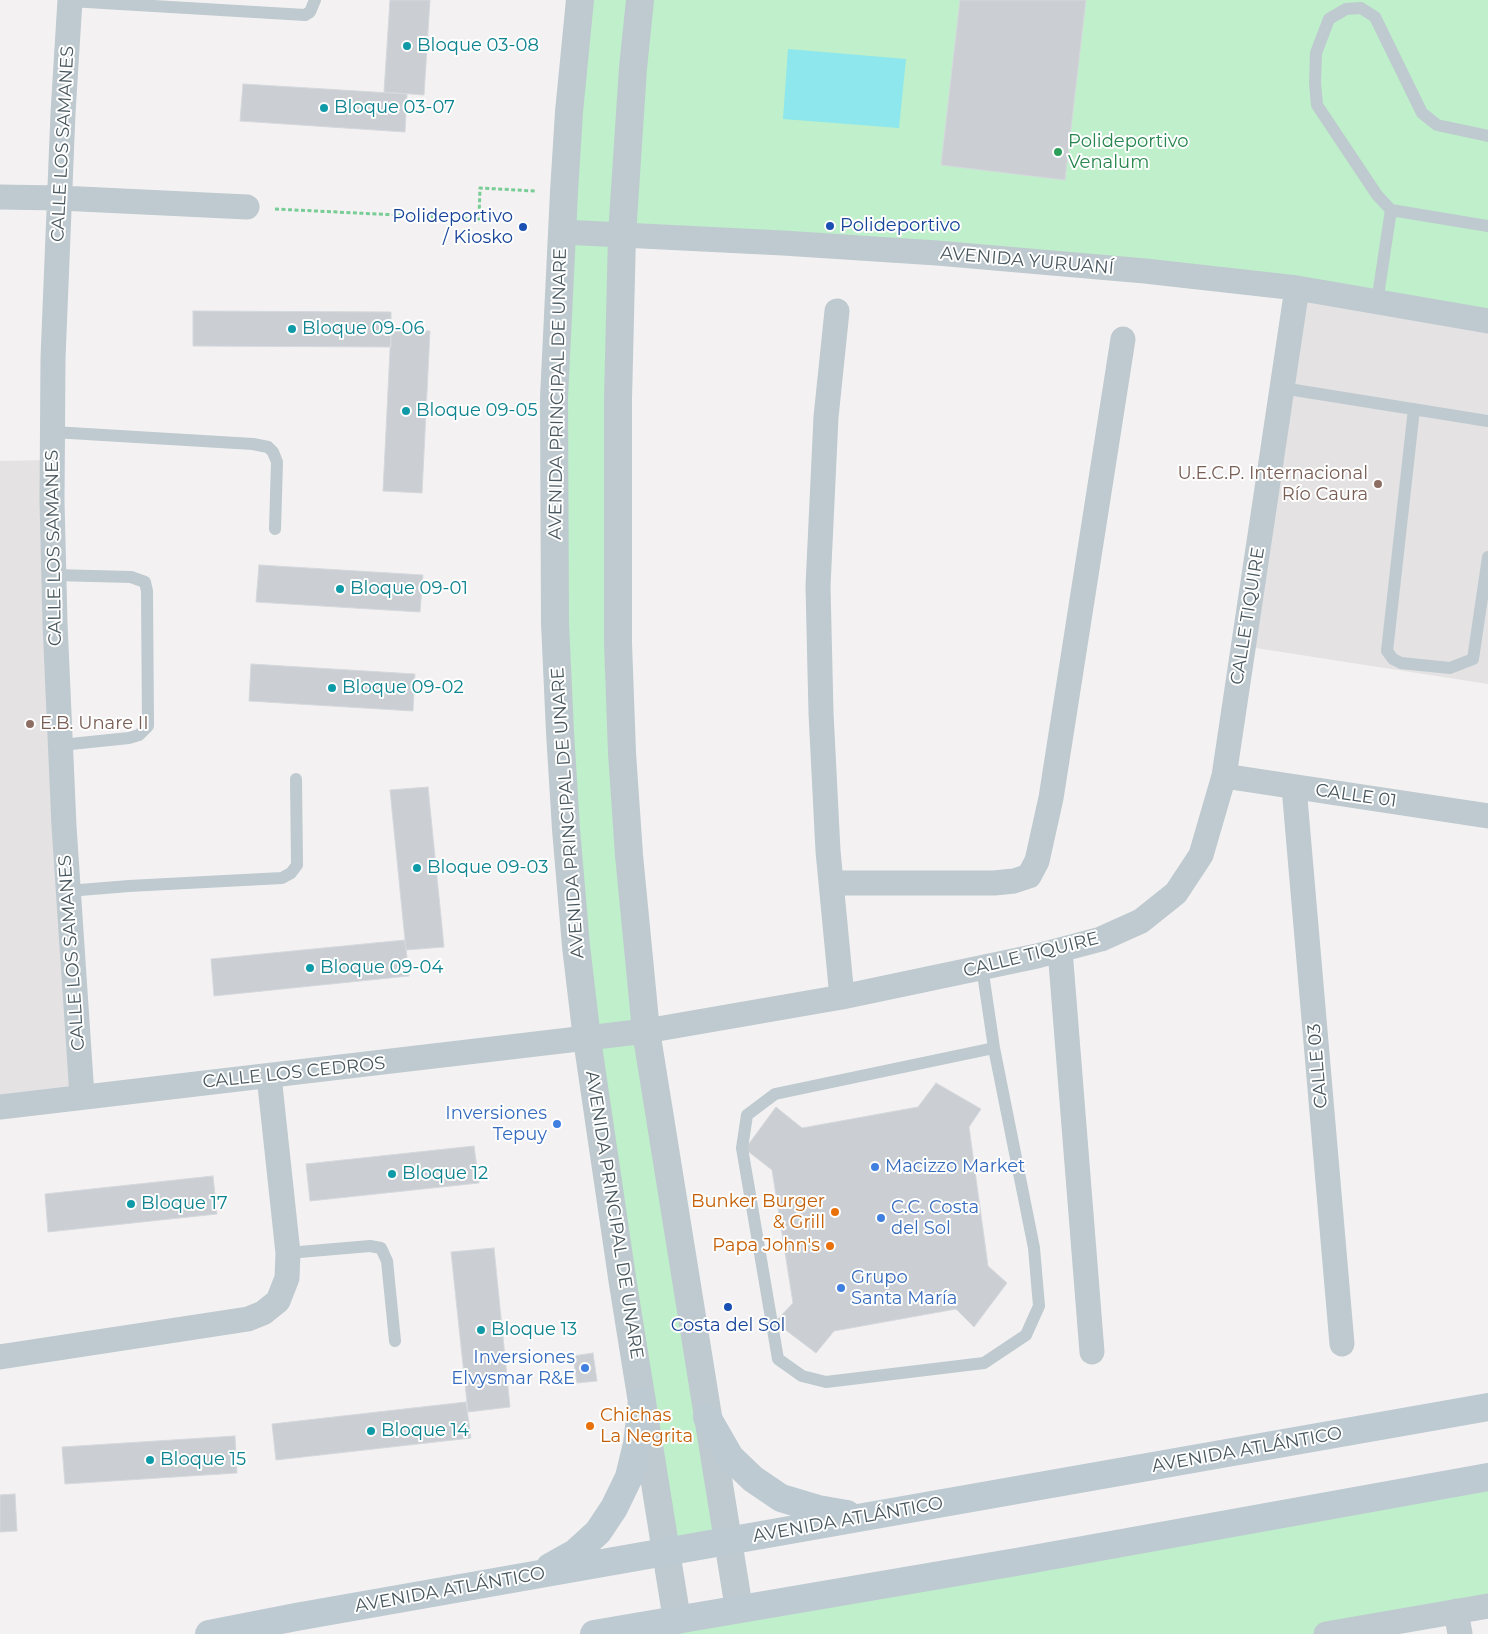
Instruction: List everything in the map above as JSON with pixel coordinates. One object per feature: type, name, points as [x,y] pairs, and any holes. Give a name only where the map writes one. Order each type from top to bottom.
[{"type":"main road","points":[[535,1575],[575,1553],[598,1532],[614,1508],[628,1477],[637,1444],[642,1401]]},
{"type":"main road","name":"AVENIDA ATLÁNTICO","points":[[209,1634],[1488,1407]]},
{"type":"main road","points":[[707,1416],[730,1457],[753,1479],[781,1498],[818,1509],[866,1517]]},
{"type":"main road","points":[[594,1634],[677,1627],[739,1609],[1488,1477]]},
{"type":"street","name":"AVENIDA PRINCIPAL DE UNARE","points":[[580,0],[564,192],[554,398],[556,623],[566,829],[576,946],[603,1150],[677,1627]]},
{"type":"street","points":[[640,0],[633,68],[622,235],[618,409],[618,652],[628,854],[646,1031],[739,1609]]},
{"type":"street","name":"CALLE LOS SAMANES","points":[[70,1],[53,358],[54,575],[68,891],[82,1096]]},
{"type":"street","points":[[0,197],[60,198],[247,208]]},
{"type":"street","name":"AVENIDA YURUANÍ","points":[[562,232],[783,243],[1145,271],[1297,288],[1488,321]]},
{"type":"street","name":"CALLE TIQUIRE","points":[[588,1039],[646,1031],[842,997],[1060,950],[1101,939],[1141,921],[1176,893],[1201,854],[1224,776],[1297,288]]},
{"type":"street","points":[[837,311],[826,417],[818,586],[821,713],[832,883],[842,997]]},
{"type":"street","points":[[832,883],[1014,881],[1029,876],[1038,861],[1051,798],[1123,339]]},
{"type":"street","name":"CALLE 01","points":[[1224,776],[1488,816]]},
{"type":"street","name":"CALLE 03","points":[[1294,787],[1342,1344]]},
{"type":"street","points":[[1060,950],[1092,1352]]},
{"type":"street","name":"CALLE LOS CEDROS","points":[[0,1107],[82,1096],[588,1039]]},
{"type":"street","points":[[0,1357],[248,1319],[263,1313],[278,1302],[287,1278],[288,1253],[269,1076]]},
{"type":"street","points":[[1326,1634],[1458,1623],[1488,1606]]},
{"type":"lane","points":[[70,1],[216,5],[305,15],[310,12],[315,0]]},
{"type":"lane","points":[[1488,136],[1437,125],[1422,113],[1376,18],[1361,8],[1346,10],[1328,18],[1316,53],[1315,83],[1317,105],[1376,195],[1391,210],[1488,226]]},
{"type":"lane","points":[[1377,302],[1391,210]]},
{"type":"lane","points":[[1282,388],[1488,421]]},
{"type":"lane","points":[[1414,409],[1387,651],[1392,659],[1400,664],[1450,668],[1472,659],[1488,557]]},
{"type":"lane","points":[[53,432],[253,444],[268,447],[274,452],[277,462],[275,529]]},
{"type":"lane","points":[[54,575],[131,577],[145,582],[147,591],[148,726],[139,735],[130,738],[61,745]]},
{"type":"lane","points":[[68,891],[282,878],[291,873],[297,865],[296,778]]},
{"type":"lane","points":[[982,968],[994,1048],[1034,1248],[1039,1306],[1026,1335],[984,1363],[826,1382],[802,1376],[778,1359],[742,1148],[747,1115],[775,1094],[994,1048]]},
{"type":"lane","points":[[288,1253],[370,1246],[381,1248],[387,1261],[395,1341]]},
{"type":"path","points":[[247,208],[479,219],[480,188],[564,192]]},
{"type":"shaded area","name":"U.E.C.P. Internacional Río Caura","points":[[1297,288],[1488,321],[1488,684],[1243,646]]},
{"type":"shaded area","name":"E.B. Unare II","points":[[52,460],[82,1096],[0,1107],[0,461]]},
{"type":"green space","name":"Polideportivo Venalum","points":[[580,0],[1488,0],[1488,321],[1361,299],[622,235],[622,753],[728,1541],[666,1552],[560,732],[569,112]]},
{"type":"green space","points":[[1488,1477],[1488,1606],[1326,1634],[594,1634]]},
{"type":"water","points":[[788,49],[906,59],[899,128],[783,119]]},
{"type":"building","name":"Bloque 03-08","points":[[390,0],[430,0],[424,95],[384,92]]},
{"type":"building","points":[[960,0],[1086,0],[1065,180],[941,165]]},
{"type":"building","name":"Bloque 03-07","points":[[243,84],[407,94],[405,132],[240,121]]},
{"type":"building","name":"Bloque 09-06","points":[[193,311],[391,312],[391,347],[193,346]]},
{"type":"building","name":"Bloque 09-05","points":[[391,330],[430,331],[422,493],[383,491]]},
{"type":"building","name":"Bloque 09-01","points":[[259,565],[423,575],[420,612],[256,602]]},
{"type":"building","name":"Bloque 09-02","points":[[251,664],[415,674],[413,711],[249,701]]},
{"type":"building","name":"Bloque 09-03","points":[[428,787],[444,947],[406,950],[390,790]]},
{"type":"building","name":"Bloque 09-04","points":[[405,940],[409,976],[214,996],[211,959]]},
{"type":"building","name":"C.C. Costa del Sol","points":[[936,1083],[981,1109],[969,1127],[988,1266],[1007,1283],[974,1327],[956,1309],[834,1331],[816,1353],[775,1322],[793,1303],[772,1170],[745,1149],[776,1107],[802,1128],[918,1107]]},
{"type":"building","name":"Bloque 12","points":[[474,1146],[479,1183],[310,1201],[306,1164]]},
{"type":"building","name":"Bloque 17","points":[[213,1176],[217,1214],[48,1232],[45,1194]]},
{"type":"building","name":"Bloque 13","points":[[494,1248],[510,1407],[468,1412],[451,1252]]},
{"type":"building","name":"Inversiones Elvysmar R&E","points":[[593,1353],[597,1381],[577,1383],[573,1356]]},
{"type":"building","name":"Bloque 14","points":[[466,1402],[471,1438],[276,1460],[272,1424]]},
{"type":"building","name":"Bloque 15","points":[[235,1436],[237,1473],[65,1484],[62,1447]]},
{"type":"building","points":[[15,1494],[17,1531],[0,1532],[0,1495]]},
{"type":"place","name":"Bloque 03-08","points":[[407,46]]},
{"type":"place","name":"Bloque 03-07","points":[[324,108]]},
{"type":"place","name":"Polideportivo Venalum","points":[[1058,152]]},
{"type":"place","name":"Polideportivo","points":[[830,226]]},
{"type":"place","name":"Polideportivo / Kiosko","points":[[523,227]]},
{"type":"place","name":"Bloque 09-06","points":[[292,329]]},
{"type":"place","name":"Bloque 09-05","points":[[406,411]]},
{"type":"place","name":"U.E.C.P. Internacional Río Caura","points":[[1378,484]]},
{"type":"place","name":"Bloque 09-01","points":[[340,589]]},
{"type":"place","name":"Bloque 09-02","points":[[332,688]]},
{"type":"place","name":"E.B. Unare II","points":[[30,724]]},
{"type":"place","name":"Bloque 09-03","points":[[417,868]]},
{"type":"place","name":"Bloque 09-04","points":[[310,968]]},
{"type":"place","name":"Inversiones Tepuy","points":[[557,1124]]},
{"type":"place","name":"Macizzo Market","points":[[875,1167]]},
{"type":"place","name":"Bloque 12","points":[[392,1174]]},
{"type":"place","name":"Bloque 17","points":[[131,1204]]},
{"type":"place","name":"Bunker Burger & Grill","points":[[835,1212]]},
{"type":"place","name":"C.C. Costa del Sol","points":[[881,1218]]},
{"type":"place","name":"Papa John's","points":[[830,1246]]},
{"type":"place","name":"Grupo Santa María","points":[[841,1288]]},
{"type":"place","name":"Costa del Sol","points":[[728,1307]]},
{"type":"place","name":"Bloque 13","points":[[481,1330]]},
{"type":"place","name":"Inversiones Elvysmar R&E","points":[[585,1368]]},
{"type":"place","name":"Chichas La Negrita","points":[[590,1426]]},
{"type":"place","name":"Bloque 14","points":[[371,1431]]},
{"type":"place","name":"Bloque 15","points":[[150,1460]]}]
